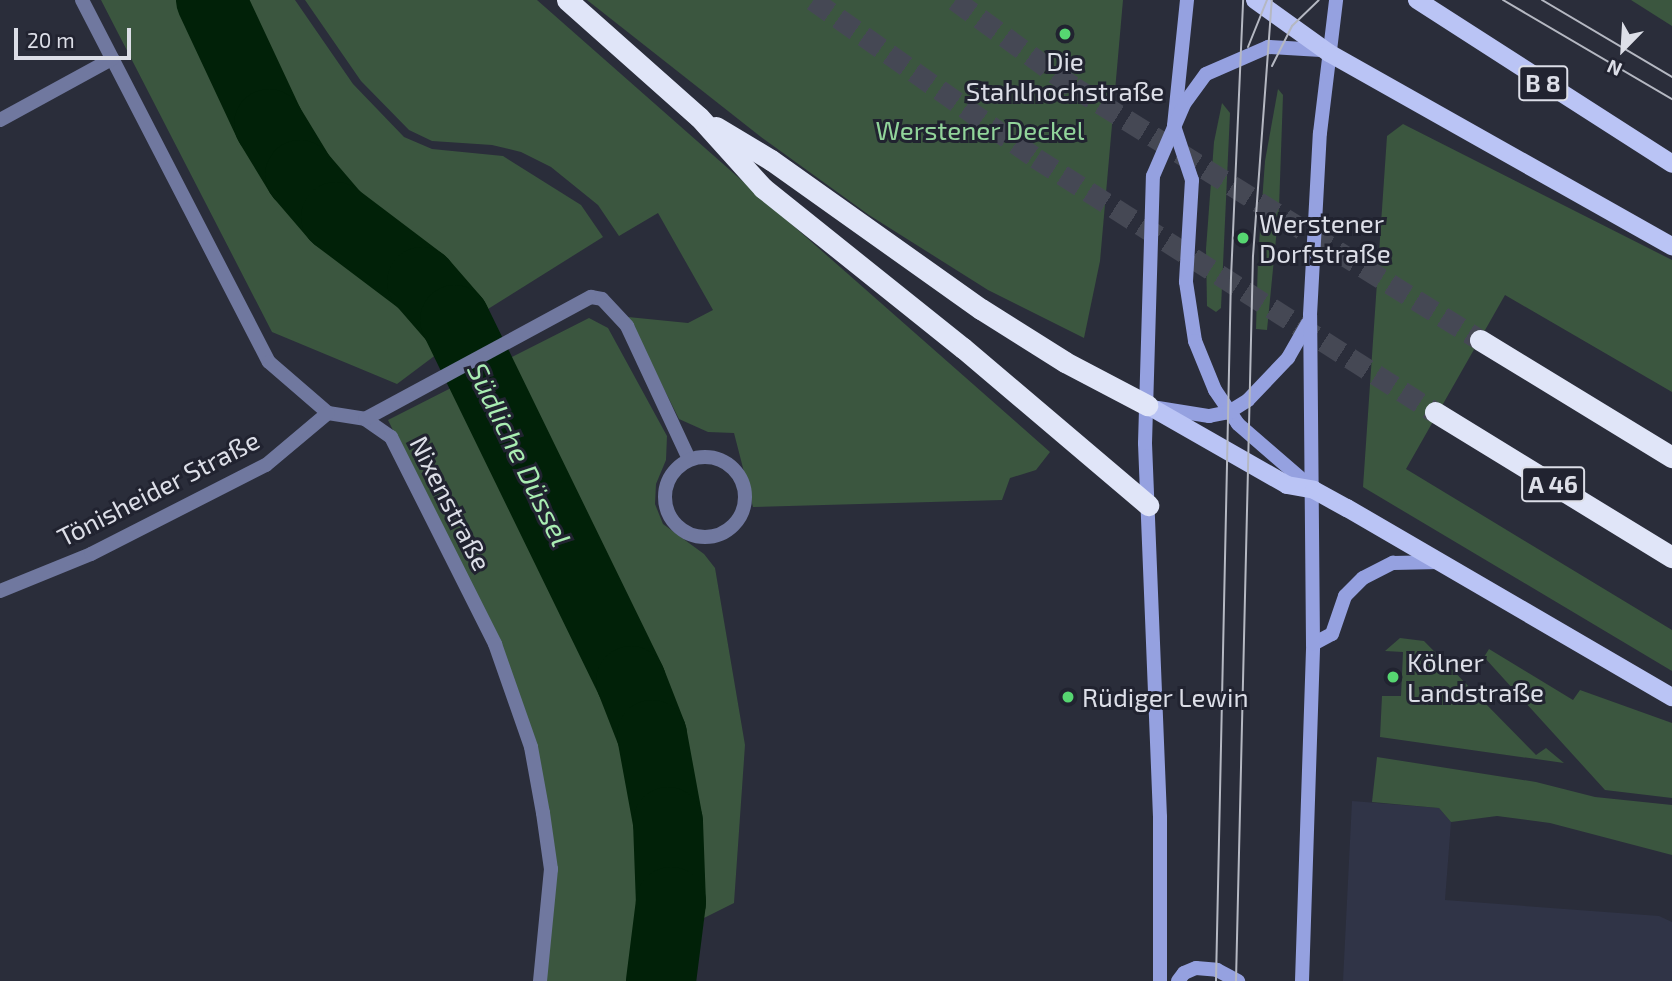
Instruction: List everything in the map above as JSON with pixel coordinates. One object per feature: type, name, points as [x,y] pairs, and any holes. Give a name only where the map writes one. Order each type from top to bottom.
[{"type":"highway","points":[[567,0],[699,117],[763,188],[963,348],[1148,505]]},
{"type":"highway","points":[[699,117],[771,160],[981,309],[1065,362],[1147,405]]},
{"type":"highway","points":[[1480,340],[1672,457]]},
{"type":"highway","name":"A 46","points":[[1435,412],[1672,557]]},
{"type":"main road","points":[[1187,0],[1174,126],[1192,180],[1186,282],[1195,341],[1228,412],[1249,437],[1314,490],[1672,697]]},
{"type":"main road","points":[[1255,0],[1329,53],[1672,246]]},
{"type":"main road","points":[[1302,981],[1313,644],[1314,490],[1310,315],[1329,53],[1336,0]]},
{"type":"main road","name":"B 8","points":[[1417,0],[1672,164]]},
{"type":"main road","points":[[1160,981],[1160,817],[1148,505],[1147,405],[1153,176],[1174,126],[1198,85],[1221,64],[1268,47],[1306,47],[1329,53]]},
{"type":"main road","points":[[1147,405],[1209,416],[1228,412],[1248,400],[1288,358],[1310,315]]},
{"type":"main road","points":[[1147,405],[1287,485],[1314,490]]},
{"type":"main road","points":[[1313,644],[1332,634],[1345,596],[1363,578],[1393,563],[1440,562]]},
{"type":"main road","points":[[1178,981],[1196,968],[1217,970],[1238,981]]},
{"type":"street","points":[[82,0],[269,362],[328,413]]},
{"type":"street","points":[[0,120],[113,59]]},
{"type":"street","points":[[365,419],[538,322],[591,298],[602,299],[620,314],[689,459]]},
{"type":"street","name":"Nixenstraße","points":[[328,413],[365,419],[390,437],[495,644],[523,723],[551,869],[540,981]]},
{"type":"street","name":"Tönisheider Straße","points":[[0,591],[91,554],[266,465],[328,413]]},
{"type":"street","points":[[689,459],[723,460],[740,476],[743,509],[735,523],[719,534],[696,536],[669,516],[666,483],[689,459]]},
{"type":"shaded area","points":[[1352,801],[1439,808],[1451,822],[1445,900],[1659,916],[1672,922],[1672,981],[1343,981]]},
{"type":"green space","points":[[101,0],[203,0],[260,128],[300,184],[330,222],[419,284],[453,342],[397,384],[272,332]]},
{"type":"green space","points":[[213,0],[295,0],[353,84],[404,137],[432,149],[503,156],[581,205],[603,237],[464,324],[430,277],[343,211],[307,172],[274,120]]},
{"type":"green space","points":[[305,0],[537,0],[1050,452],[1036,470],[1010,478],[1002,500],[753,507],[734,433],[708,432],[679,419],[628,317],[688,323],[713,310],[658,213],[619,236],[598,205],[551,167],[521,152],[492,145],[432,141],[409,130],[361,81]]},
{"type":"green space","name":"Werstener Deckel","points":[[587,0],[1123,0],[1100,261],[1084,338],[988,290],[869,215],[761,137]]},
{"type":"green space","points":[[1631,0],[1672,0],[1672,26]]},
{"type":"green space","points":[[1278,89],[1283,95],[1279,208],[1267,330],[1256,329],[1258,258],[1265,161]]},
{"type":"green space","points":[[1222,103],[1230,113],[1221,308],[1216,312],[1207,306],[1206,249],[1214,142]]},
{"type":"green space","points":[[1403,124],[1672,260],[1672,392],[1505,295],[1406,469],[1672,630],[1672,671],[1363,487],[1387,136]]},
{"type":"green space","points":[[589,318],[608,328],[667,436],[666,460],[656,484],[655,504],[663,524],[704,554],[715,568],[745,745],[734,903],[704,918],[695,981],[546,981],[555,870],[501,651],[388,420]]},
{"type":"green space","points":[[1400,638],[1424,641],[1536,755],[1546,748],[1564,763],[1380,737],[1382,696],[1401,696],[1403,652],[1385,651]]},
{"type":"green space","points":[[1489,649],[1573,700],[1580,690],[1672,723],[1672,798],[1605,790],[1484,657]]},
{"type":"green space","points":[[1377,757],[1536,782],[1595,797],[1672,805],[1672,855],[1550,823],[1497,816],[1451,822],[1439,808],[1372,802]]},
{"type":"waterway","name":"Südliche Düssel","points":[[211,0],[269,124],[300,175],[336,217],[422,282],[455,320],[631,681],[652,735],[668,822],[671,902],[661,981]]},
{"type":"tunnel","points":[[813,0],[1036,158],[1435,412]]},
{"type":"tunnel","points":[[955,0],[1074,87],[1480,340]]},
{"type":"tram line","points":[[1216,981],[1231,278],[1243,0]]},
{"type":"tram line","points":[[1248,47],[1267,0]]},
{"type":"tram line","points":[[1236,981],[1253,256],[1272,0]]},
{"type":"tram line","points":[[1272,66],[1292,26],[1319,0]]},
{"type":"tram line","points":[[1503,0],[1672,99]]},
{"type":"tram line","points":[[1542,0],[1672,77]]},
{"type":"place","name":"Die Stahlhochstraße","points":[[1065,34]]},
{"type":"place","name":"Werstener Dorfstraße","points":[[1243,238]]},
{"type":"place","name":"Kölner Landstraße","points":[[1393,677]]},
{"type":"place","name":"Rüdiger Lewin","points":[[1068,697]]}]
